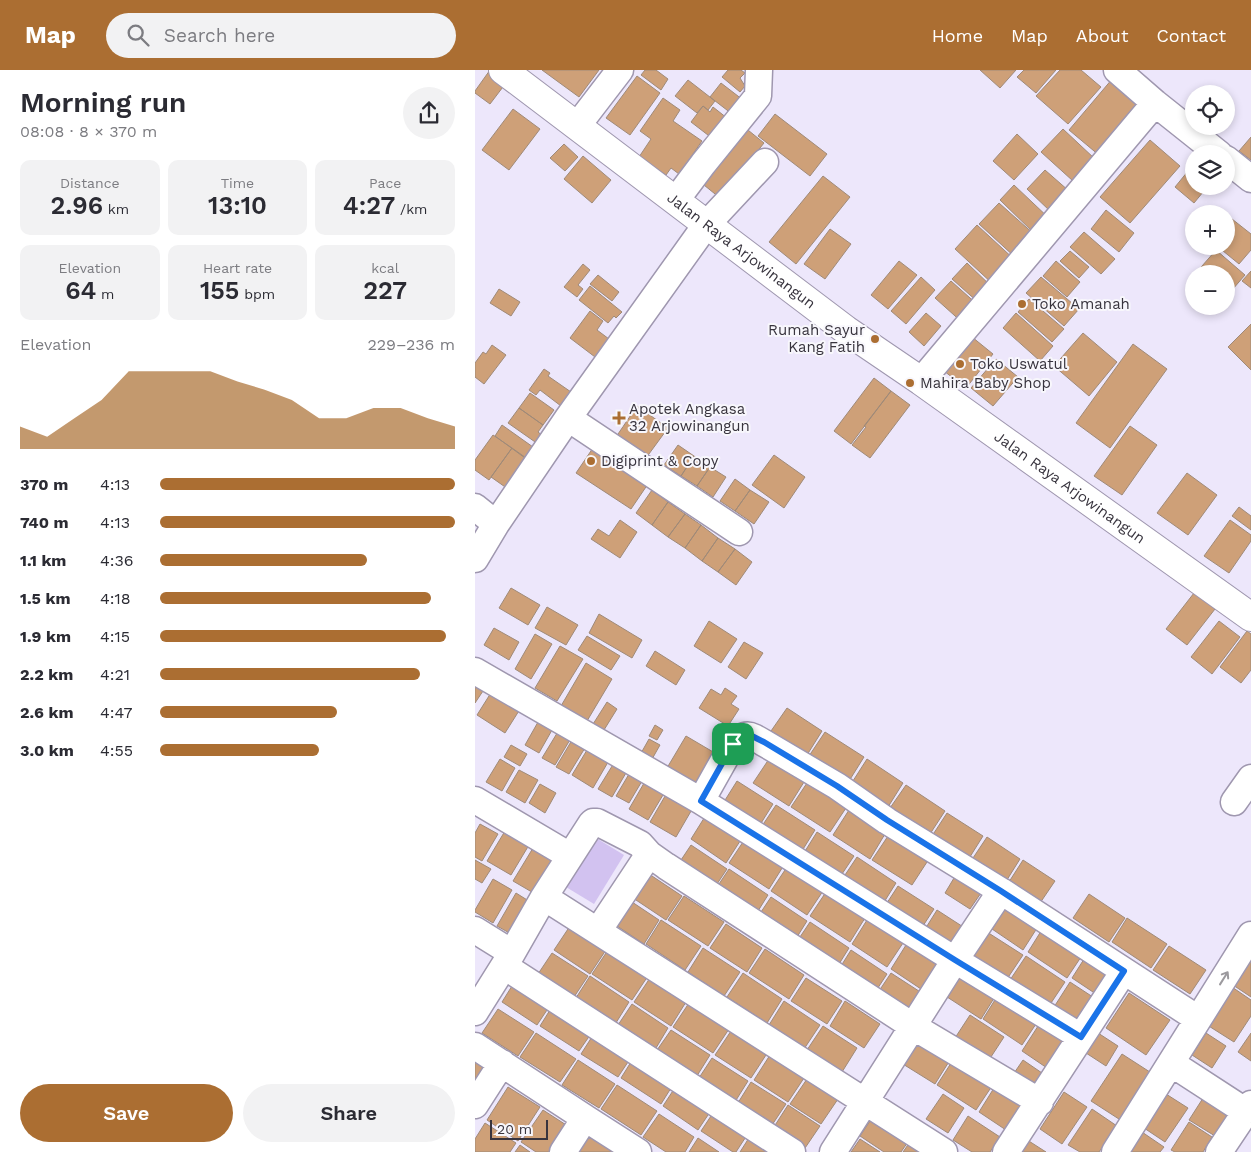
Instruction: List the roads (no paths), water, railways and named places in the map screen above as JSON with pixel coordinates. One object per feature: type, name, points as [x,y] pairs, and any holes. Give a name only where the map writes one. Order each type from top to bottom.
[{"type":"main road","name":"Jalan Raya Arjowinangun","points":[[503,70],[846,330],[921,381],[1251,617]]},
{"type":"street","points":[[577,126],[620,70]]},
{"type":"street","points":[[675,200],[758,96],[759,70]]},
{"type":"street","points":[[1117,70],[1208,145]]},
{"type":"street","points":[[921,381],[1155,103]]},
{"type":"street","points":[[475,559],[496,524],[568,418],[706,225],[765,162]]},
{"type":"street","points":[[1235,167],[1251,179]]},
{"type":"street","points":[[568,418],[739,532]]},
{"type":"street","points":[[475,506],[496,524]]},
{"type":"street","points":[[475,671],[701,801],[1081,1037]]},
{"type":"street","points":[[701,801],[733,744],[745,735],[752,736],[837,786],[1198,1019]]},
{"type":"street","points":[[1234,802],[1251,778]]},
{"type":"street","points":[[475,800],[570,856]]},
{"type":"street","points":[[475,1012],[570,856],[591,824],[597,822],[640,844],[649,854],[913,1027],[1039,1102]]},
{"type":"street","points":[[598,931],[649,854]]},
{"type":"street","points":[[833,1152],[1001,891]]},
{"type":"street","points":[[544,897],[944,1152]]},
{"type":"street","points":[[475,930],[508,959],[792,1152]]},
{"type":"street","points":[[1115,1152],[1251,935]]},
{"type":"street","points":[[1006,1152],[1124,971]]},
{"type":"street","points":[[475,1046],[638,1152]]},
{"type":"street","points":[[475,1105],[503,1063]]},
{"type":"street","points":[[1171,1063],[1248,1108],[1219,1152]]},
{"type":"street","points":[[563,1152],[585,1118]]},
{"type":"place","name":"Toko Amanah","points":[[1022,304]]},
{"type":"place","name":"Rumah Sayur Kang Fatih","points":[[875,339]]},
{"type":"place","name":"Toko Uswatul","points":[[960,364]]},
{"type":"place","name":"Mahira Baby Shop","points":[[910,383]]},
{"type":"place","name":"Apotek Angkasa 32 Arjowinangun","points":[[619,418]]},
{"type":"place","name":"Digiprint & Copy","points":[[591,461]]}]
